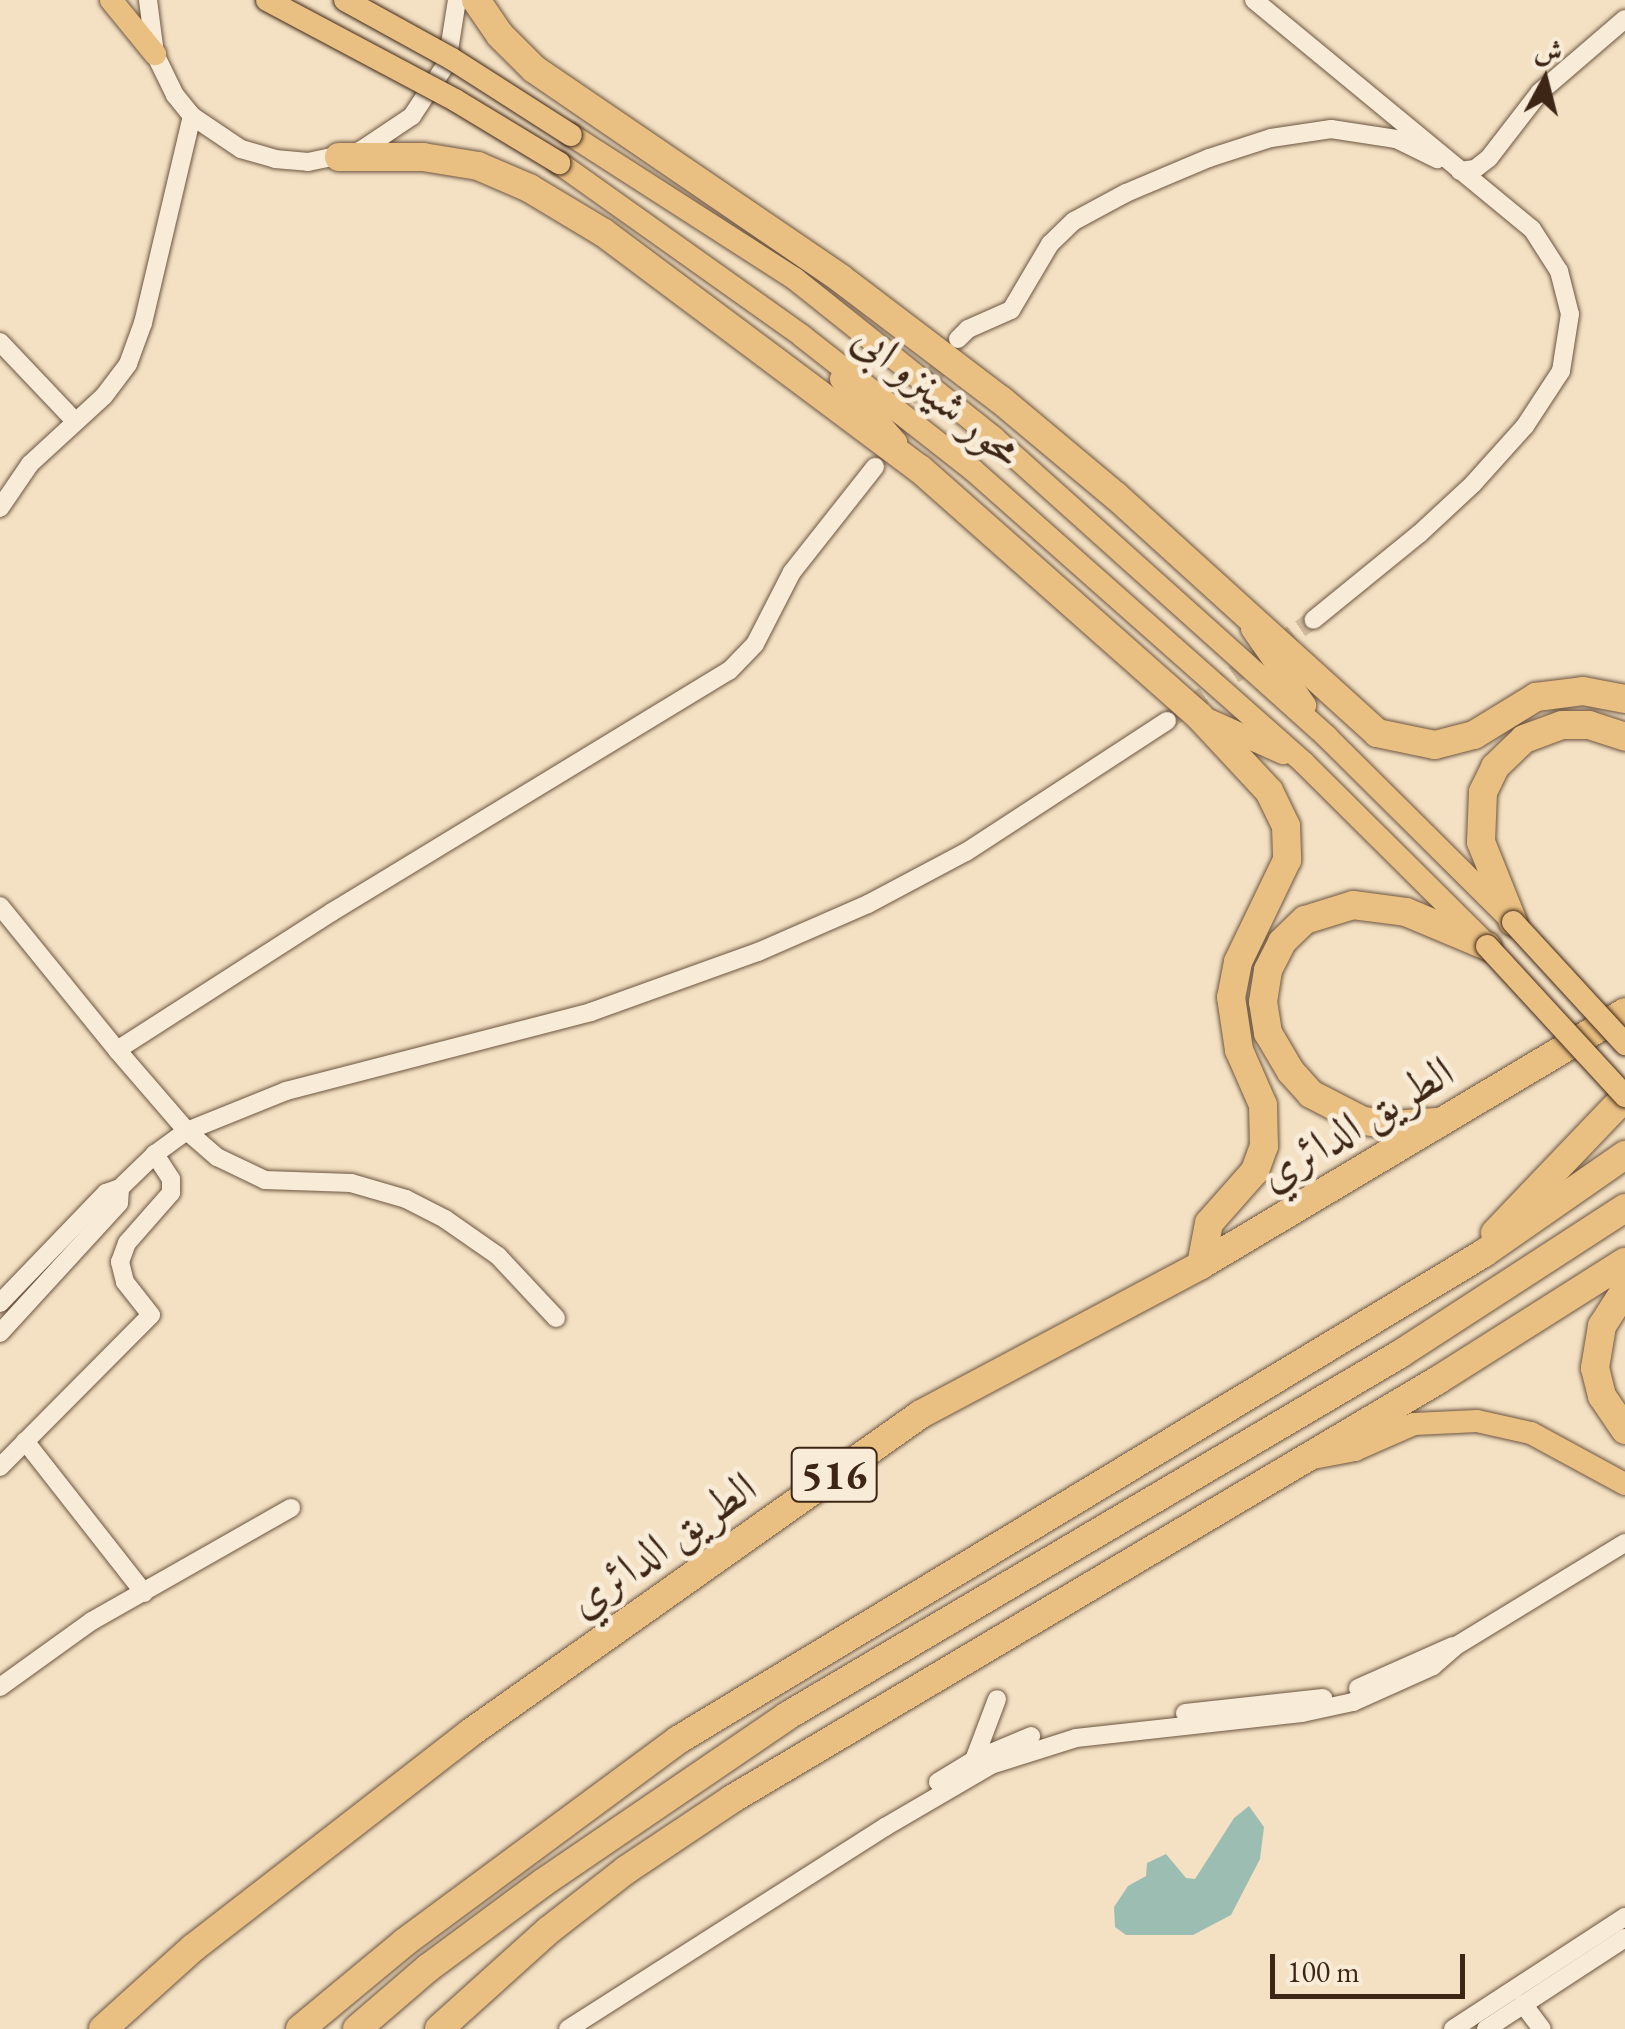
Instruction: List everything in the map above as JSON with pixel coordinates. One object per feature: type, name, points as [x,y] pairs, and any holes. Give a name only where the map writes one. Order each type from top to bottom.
[{"type":"highway","points":[[476,0],[500,35],[534,68],[840,278],[944,342],[1360,722],[1396,740],[1435,745],[1474,736],[1536,697],[1583,690],[1625,700]]},
{"type":"highway","points":[[339,158],[460,162],[529,188],[604,232],[920,469],[1199,716],[1269,790],[1281,809],[1288,842],[1282,876],[1245,945],[1231,997],[1238,1050],[1263,1105],[1264,1146],[1254,1171],[1210,1223],[1201,1265]]},
{"type":"highway","points":[[1513,922],[1481,842],[1482,792],[1503,757],[1536,733],[1575,724],[1625,737]]},
{"type":"highway","points":[[1441,1122],[1392,1125],[1349,1116],[1311,1094],[1282,1060],[1264,1018],[1268,970],[1282,942],[1319,912],[1354,906],[1389,907],[1487,946]]},
{"type":"highway","name":"الطريق الدائري","points":[[104,2029],[194,1948],[324,1846],[636,1613],[922,1414],[1201,1265],[1625,1012]]},
{"type":"highway","points":[[1484,1253],[1508,1218],[1625,1096]]},
{"type":"highway","points":[[300,2029],[420,1931],[678,1740],[1484,1253],[1625,1154]]},
{"type":"highway","points":[[356,2029],[428,1968],[544,1882],[788,1716],[1400,1354],[1625,1208]]},
{"type":"highway","points":[[439,2029],[549,1930],[626,1870],[717,1809],[1573,1298],[1625,1262]]},
{"type":"highway","points":[[1621,1296],[1602,1326],[1595,1368],[1602,1396],[1625,1430]]},
{"type":"main road","points":[[111,0],[155,54]]},
{"type":"main road","name":"محور شينزو ابى","points":[[267,0],[454,100],[559,163],[802,336],[973,470],[1304,763],[1487,946],[1625,1096]]},
{"type":"main road","name":"محور شينزو ابى","points":[[345,0],[452,59],[794,279],[994,438],[1328,737],[1513,922],[1625,1044]]},
{"type":"main road","points":[[794,279],[944,342]]},
{"type":"main road","points":[[802,336],[920,469]]},
{"type":"main road","points":[[1236,606],[1328,737]]},
{"type":"main road","points":[[1199,716],[1304,763]]},
{"type":"main road","points":[[1304,1458],[1344,1454],[1414,1424],[1477,1421],[1531,1433],[1625,1484]]},
{"type":"street","points":[[148,0],[155,54],[175,96],[192,116],[226,142],[258,155],[308,162],[339,158],[388,136],[426,100],[450,53],[456,0]]},
{"type":"street","points":[[1254,0],[1532,229],[1559,270],[1570,314],[1561,371],[1524,426],[1473,484],[1313,620]]},
{"type":"street","points":[[1467,172],[1495,152],[1550,82],[1625,19]]},
{"type":"street","points":[[0,508],[30,464],[115,384],[134,350],[192,116]]},
{"type":"street","points":[[944,342],[1011,310],[1050,244],[1074,221],[1126,193],[1241,147],[1291,134],[1351,130],[1396,139],[1467,172]]},
{"type":"street","points":[[0,342],[74,420]]},
{"type":"street","points":[[117,1050],[332,912],[730,670],[756,644],[792,572],[875,468]]},
{"type":"street","points":[[0,1303],[106,1194],[120,1188],[155,1154],[188,1131],[286,1091],[591,1012],[758,952],[868,904],[966,852],[1167,721]]},
{"type":"street","points":[[0,906],[117,1050],[188,1131],[217,1157],[250,1176],[279,1182],[365,1185],[426,1209],[498,1256],[556,1318]]},
{"type":"street","points":[[0,1467],[150,1314],[126,1282],[120,1262],[127,1243],[171,1192],[172,1179],[155,1154]]},
{"type":"street","points":[[0,1334],[118,1203],[120,1188]]},
{"type":"street","points":[[25,1441],[144,1593]]},
{"type":"street","points":[[0,1687],[75,1632],[291,1508]]},
{"type":"street","points":[[568,2029],[884,1827],[991,1765],[1041,1746],[1094,1735],[1320,1710],[1433,1666],[1456,1646],[1625,1543]]},
{"type":"street","points":[[884,1827],[902,1807],[974,1760],[1058,1729],[1312,1700],[1383,1683]]},
{"type":"street","points":[[974,1760],[997,1699]]},
{"type":"street","points":[[1453,2029],[1625,1917]]},
{"type":"street","points":[[1486,2029],[1511,2022],[1523,2004],[1625,1938]]},
{"type":"street","points":[[1523,2004],[1542,2029]]},
{"type":"water","points":[[1249,1806],[1264,1827],[1260,1859],[1231,1915],[1193,1935],[1126,1935],[1115,1927],[1114,1907],[1128,1886],[1146,1876],[1147,1863],[1166,1854],[1186,1878],[1195,1879],[1234,1818]]},
{"type":"tunnel","points":[[901,427],[949,352]]},
{"type":"tunnel","points":[[1167,721],[1313,620]]}]
